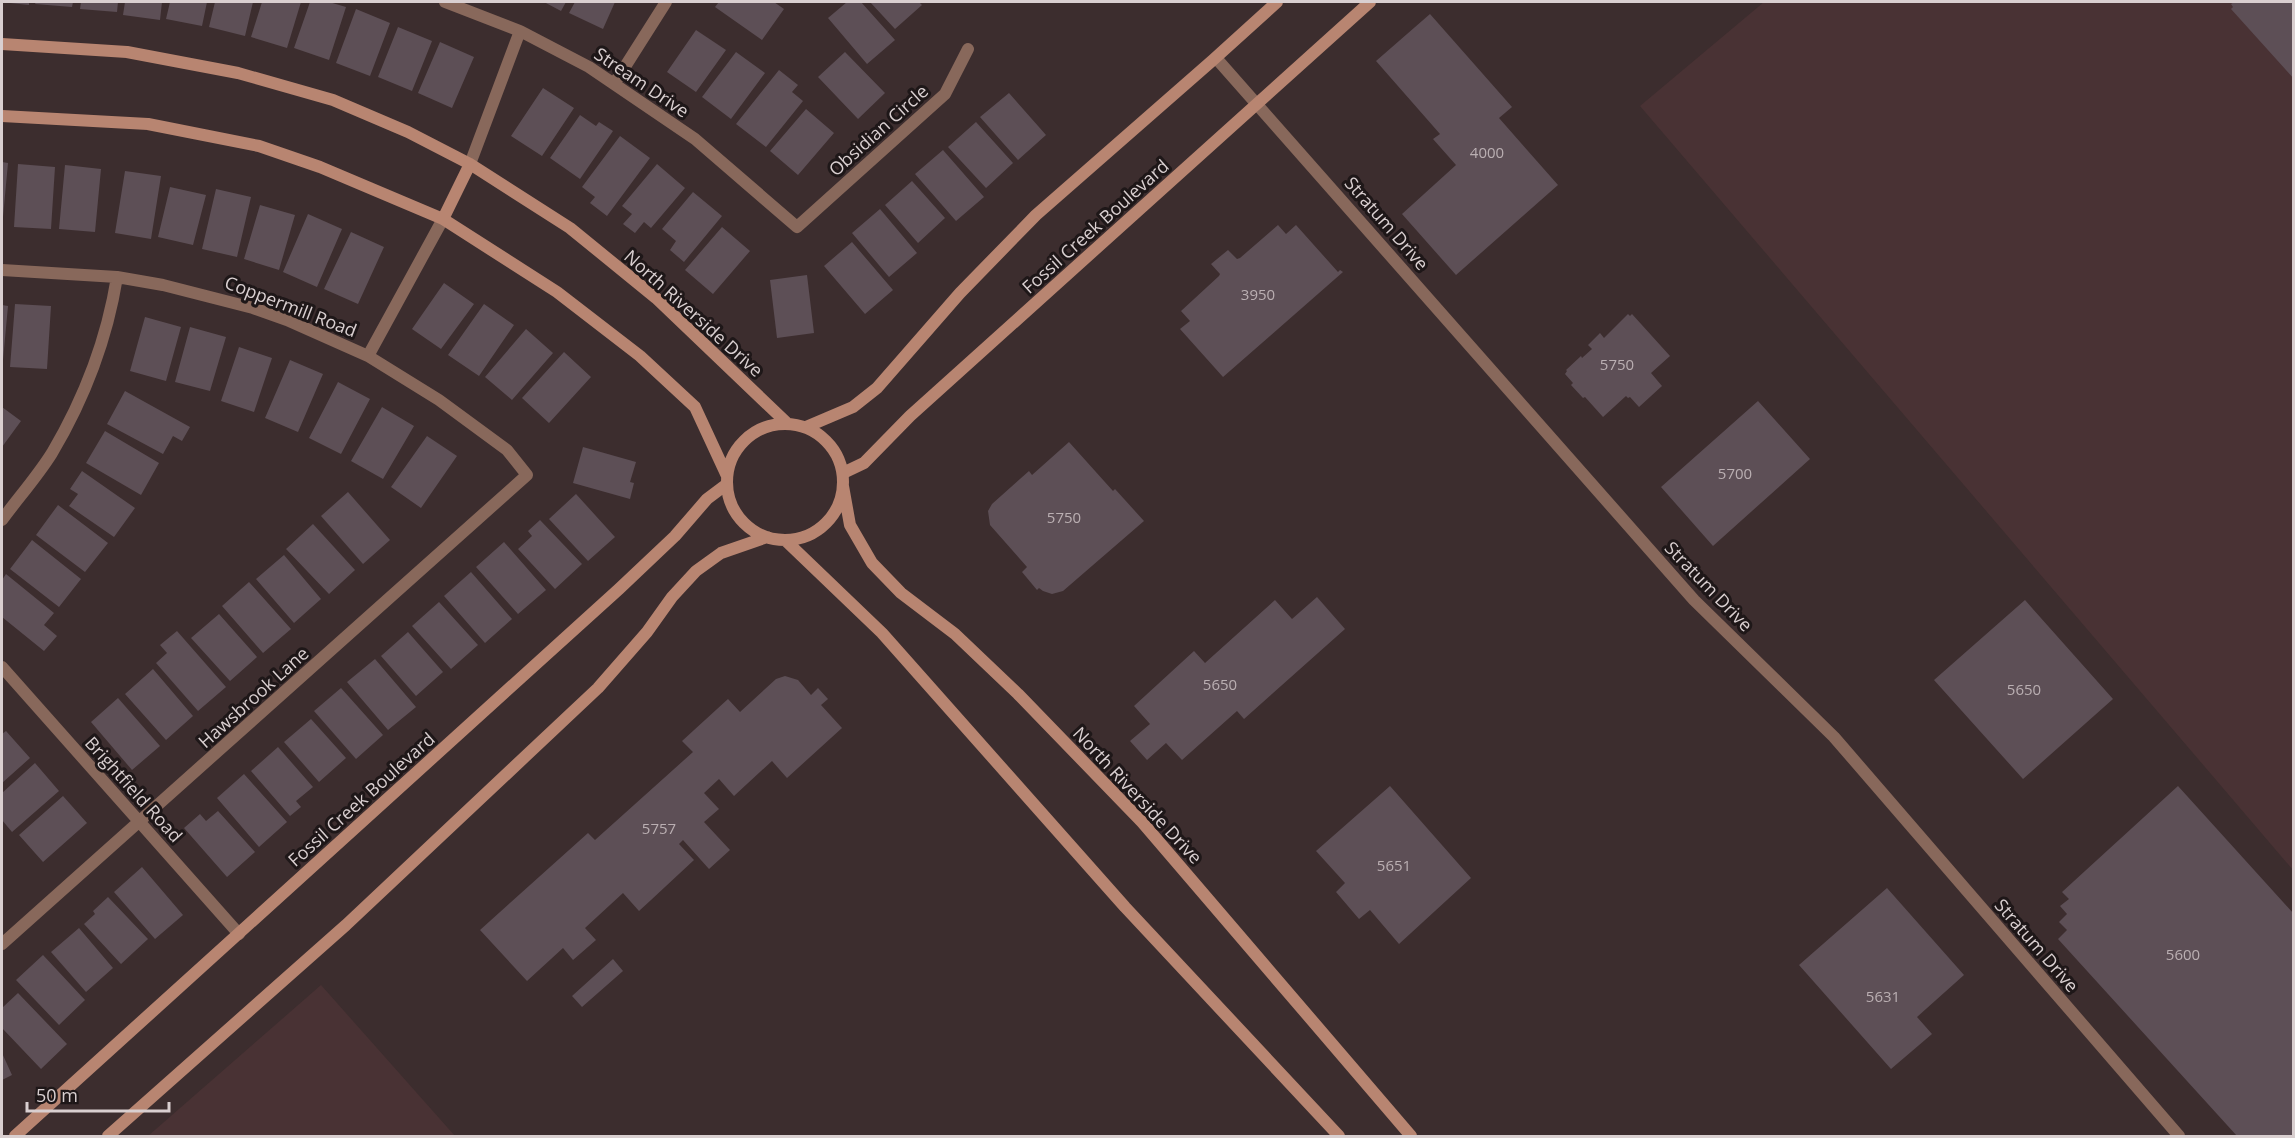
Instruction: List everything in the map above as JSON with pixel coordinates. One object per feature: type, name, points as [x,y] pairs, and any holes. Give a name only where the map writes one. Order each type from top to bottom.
[{"type":"main road","points":[[806,428],[853,407],[877,388],[960,293],[1036,215],[1277,2]]},
{"type":"main road","name":"Fossil Creek Boulevard","points":[[843,473],[864,463],[910,416],[1370,2]]},
{"type":"main road","name":"North Riverside Drive","points":[[2,44],[128,52],[238,73],[333,100],[408,132],[470,164],[570,228],[656,298],[788,424]]},
{"type":"main road","points":[[2,116],[148,124],[260,146],[320,167],[443,219],[557,292],[640,356],[695,408],[727,480],[732,504],[743,522],[766,537],[784,540],[802,537],[818,530],[830,518],[839,503],[843,473],[839,458],[831,445],[820,435],[806,428],[788,424],[771,426],[755,433],[741,444],[732,459],[727,480]]},
{"type":"main road","points":[[443,219],[470,164]]},
{"type":"main road","name":"Fossil Creek Boulevard","points":[[15,1137],[619,590],[675,536],[727,480]]},
{"type":"main road","name":"North Riverside Drive","points":[[843,486],[850,525],[872,563],[901,593],[955,634],[1018,694],[1142,822],[1411,1137]]},
{"type":"main road","points":[[108,1137],[346,925],[598,688],[696,571],[721,554],[766,537]]},
{"type":"main road","points":[[784,540],[882,633],[1125,907],[1339,1137]]},
{"type":"street","name":"Stream Drive","points":[[445,2],[520,31],[589,67],[695,139],[797,226]]},
{"type":"street","points":[[614,84],[666,2]]},
{"type":"street","points":[[470,164],[520,31]]},
{"type":"street","name":"Obsidian Circle","points":[[797,226],[945,94],[968,49]]},
{"type":"street","name":"Stratum Drive","points":[[1216,58],[1694,600],[1834,737],[2179,1137]]},
{"type":"street","points":[[368,356],[443,219]]},
{"type":"street","name":"Coppermill Road","points":[[2,270],[117,277],[174,287],[253,308],[328,336],[368,356],[439,400],[507,450],[527,475]]},
{"type":"street","points":[[2,520],[50,456],[68,424],[99,353],[110,316],[117,277]]},
{"type":"street","name":"Hawsbrook Lane","points":[[2,944],[527,475]]},
{"type":"street","name":"Brightfield Road","points":[[2,667],[239,934]]},
{"type":"shaded area","points":[[1764,2],[2293,2],[2293,870],[1640,106]]},
{"type":"shaded area","points":[[321,985],[455,1136],[148,1136]]},
{"type":"building","points":[[29,2],[29,5],[10,3]]},
{"type":"building","points":[[36,2],[73,2],[72,7],[35,4]]},
{"type":"building","points":[[81,2],[118,2],[117,12],[80,9]]},
{"type":"building","points":[[125,2],[162,2],[160,20],[123,15]]},
{"type":"building","points":[[170,2],[207,2],[202,26],[166,19]]},
{"type":"building","points":[[215,2],[253,2],[245,36],[209,27]]},
{"type":"building","points":[[262,2],[301,2],[287,48],[251,37]]},
{"type":"building","points":[[310,2],[329,2],[346,7],[329,60],[294,48]]},
{"type":"building","points":[[544,2],[566,2],[561,11]]},
{"type":"building","points":[[575,2],[615,2],[603,29],[569,13]]},
{"type":"building","points":[[719,2],[774,2],[784,9],[762,40],[715,7]]},
{"type":"building","points":[[847,2],[861,2],[895,40],[867,64],[828,18]]},
{"type":"building","points":[[870,2],[919,2],[922,5],[895,29]]},
{"type":"building","points":[[2234,2],[2294,2],[2294,79],[2231,9],[2233,7],[2231,4]]},
{"type":"building","points":[[356,9],[390,23],[370,76],[336,63]]},
{"type":"building","points":[[1430,14],[1512,107],[1499,118],[1558,185],[1456,275],[1402,214],[1456,165],[1433,139],[1440,134],[1376,61]]},
{"type":"building","points":[[398,27],[432,41],[412,91],[378,77]]},
{"type":"building","points":[[696,30],[726,50],[696,92],[667,72]]},
{"type":"building","points":[[440,42],[474,57],[452,108],[418,93]]},
{"type":"building","points":[[736,52],[765,73],[731,119],[702,97]]},
{"type":"building","points":[[845,52],[885,93],[858,119],[818,77]]},
{"type":"building","points":[[779,70],[798,85],[792,92],[803,101],[766,147],[736,124]]},
{"type":"building","points":[[543,88],[574,108],[542,156],[511,136]]},
{"type":"building","points":[[1009,93],[1046,135],[1018,160],[980,117]]},
{"type":"building","points":[[806,109],[834,133],[798,175],[770,151]]},
{"type":"building","points":[[580,115],[596,126],[599,122],[613,131],[580,179],[550,158]]},
{"type":"building","points":[[976,122],[1013,163],[986,188],[948,147]]},
{"type":"building","points":[[620,136],[650,158],[607,216],[590,203],[595,197],[582,187]]},
{"type":"building","points":[[943,150],[984,197],[956,221],[915,174]]},
{"type":"building","points":[[2,162],[8,163],[3,217],[2,217]]},
{"type":"building","points":[[18,164],[55,167],[51,229],[14,227]]},
{"type":"building","points":[[657,164],[685,188],[651,228],[644,222],[635,233],[623,224],[632,214],[622,206]]},
{"type":"building","points":[[65,165],[101,169],[95,232],[59,229]]},
{"type":"building","points":[[125,171],[161,176],[151,239],[115,233]]},
{"type":"building","points":[[912,181],[945,218],[918,243],[885,205]]},
{"type":"building","points":[[170,187],[206,195],[193,245],[158,237]]},
{"type":"building","points":[[216,189],[251,197],[237,257],[202,249]]},
{"type":"building","points":[[693,192],[722,216],[684,262],[670,250],[676,241],[662,229]]},
{"type":"building","points":[[260,205],[295,215],[279,270],[244,259]]},
{"type":"building","points":[[880,209],[917,253],[889,277],[852,233]]},
{"type":"building","points":[[308,214],[342,229],[317,287],[283,272]]},
{"type":"building","points":[[1278,225],[1286,234],[1296,225],[1338,272],[1340,270],[1343,272],[1223,377],[1180,329],[1190,321],[1181,311],[1219,276],[1220,274],[1211,264],[1228,250],[1237,259],[1240,258]]},
{"type":"building","points":[[722,227],[750,251],[713,294],[685,270]]},
{"type":"building","points":[[351,232],[384,247],[358,304],[324,289]]},
{"type":"building","points":[[852,242],[893,290],[865,314],[824,266]]},
{"type":"building","points":[[807,275],[814,333],[777,338],[770,280]]},
{"type":"building","points":[[444,283],[474,304],[441,349],[412,329]]},
{"type":"building","points":[[15,304],[51,306],[47,369],[10,367]]},
{"type":"building","points":[[484,304],[514,325],[479,376],[448,355]]},
{"type":"building","points":[[2,305],[8,306],[3,360],[2,360]]},
{"type":"building","points":[[1628,314],[1630,316],[1632,314],[1670,356],[1651,373],[1662,386],[1639,407],[1630,397],[1626,396],[1603,417],[1571,385],[1573,383],[1565,374],[1566,370],[1581,356],[1582,358],[1592,349],[1588,345],[1600,333],[1604,338]]},
{"type":"building","points":[[145,317],[181,327],[166,381],[130,371]]},
{"type":"building","points":[[190,327],[226,337],[210,391],[175,382]]},
{"type":"building","points":[[526,329],[553,353],[512,400],[485,377]]},
{"type":"building","points":[[239,347],[272,358],[254,412],[221,401]]},
{"type":"building","points":[[564,352],[591,377],[549,423],[522,398]]},
{"type":"building","points":[[290,360],[323,374],[298,432],[265,418]]},
{"type":"building","points":[[338,382],[370,399],[341,454],[309,438]]},
{"type":"building","points":[[125,391],[190,427],[182,441],[173,436],[163,454],[107,424]]},
{"type":"building","points":[[1758,401],[1810,459],[1713,546],[1661,487]]},
{"type":"building","points":[[2,407],[21,421],[2,447]]},
{"type":"building","points":[[382,407],[414,426],[383,479],[351,461]]},
{"type":"building","points":[[105,431],[159,463],[141,495],[86,463]]},
{"type":"building","points":[[427,436],[457,456],[421,508],[391,487]]},
{"type":"building","points":[[1069,442],[1113,491],[1115,489],[1144,521],[1063,591],[1052,594],[1039,588],[1037,590],[1022,572],[1027,567],[990,525],[988,511],[992,504],[1029,471],[1032,475]]},
{"type":"building","points":[[583,447],[636,462],[630,482],[634,483],[630,499],[573,483]]},
{"type":"building","points":[[82,471],[135,508],[114,537],[69,506],[78,494],[70,489]]},
{"type":"building","points":[[348,492],[390,540],[363,564],[321,516]]},
{"type":"building","points":[[576,494],[615,537],[588,561],[549,519]]},
{"type":"building","points":[[58,505],[108,543],[85,572],[36,535]]},
{"type":"building","points":[[540,520],[582,564],[555,589],[518,549],[532,536],[528,531]]},
{"type":"building","points":[[313,524],[355,570],[329,594],[286,549]]},
{"type":"building","points":[[32,540],[81,579],[59,607],[10,569]]},
{"type":"building","points":[[504,542],[546,590],[518,614],[476,567]]},
{"type":"building","points":[[284,555],[321,599],[294,623],[256,579]]},
{"type":"building","points":[[471,572],[512,619],[485,643],[444,596]]},
{"type":"building","points":[[6,574],[54,613],[44,625],[57,636],[44,651],[2,617],[2,580]]},
{"type":"building","points":[[249,582],[291,629],[263,653],[222,606]]},
{"type":"building","points":[[1317,597],[1345,629],[1244,719],[1237,711],[1182,760],[1166,743],[1147,760],[1130,741],[1150,724],[1134,706],[1194,651],[1205,663],[1275,600],[1292,619]]},
{"type":"building","points":[[2025,600],[2113,699],[2023,779],[1934,680]]},
{"type":"building","points":[[439,602],[478,645],[451,669],[412,626]]},
{"type":"building","points":[[219,614],[257,657],[230,681],[191,638]]},
{"type":"building","points":[[177,631],[226,687],[198,711],[156,663],[167,653],[160,645]]},
{"type":"building","points":[[408,632],[443,672],[416,696],[381,656]]},
{"type":"building","points":[[375,659],[416,707],[388,730],[347,682]]},
{"type":"building","points":[[153,669],[193,716],[166,740],[125,694]]},
{"type":"building","points":[[785,676],[798,680],[811,695],[818,688],[828,699],[821,705],[842,728],[787,778],[772,761],[734,796],[719,779],[704,793],[719,809],[704,822],[730,850],[709,869],[683,840],[679,844],[694,860],[639,911],[623,893],[585,928],[596,940],[573,960],[563,948],[527,981],[480,930],[588,833],[595,840],[693,752],[682,741],[728,699],[740,712],[776,679]]},
{"type":"building","points":[[341,688],[383,735],[356,759],[314,711]]},
{"type":"building","points":[[118,698],[160,746],[132,770],[91,722]]},
{"type":"building","points":[[311,719],[346,758],[319,782],[284,742]]},
{"type":"building","points":[[6,731],[30,758],[2,783],[2,734]]},
{"type":"building","points":[[278,747],[313,787],[296,801],[301,807],[290,816],[251,771]]},
{"type":"building","points":[[35,763],[59,791],[12,832],[2,820],[2,793]]},
{"type":"building","points":[[244,774],[287,822],[259,847],[217,798]]},
{"type":"building","points":[[1390,786],[1471,878],[1399,944],[1370,910],[1359,919],[1336,892],[1345,883],[1316,851]]},
{"type":"building","points":[[2178,786],[2294,914],[2294,1136],[2237,1136],[2058,939],[2067,930],[2059,922],[2067,914],[2060,906],[2069,899],[2062,892]]},
{"type":"building","points":[[63,796],[87,823],[43,862],[19,835]]},
{"type":"building","points":[[218,811],[255,852],[227,877],[184,828],[200,814],[206,821]]},
{"type":"building","points":[[142,867],[183,915],[155,939],[114,892]]},
{"type":"building","points":[[1887,888],[1964,975],[1917,1017],[1932,1034],[1891,1069],[1799,965]]},
{"type":"building","points":[[108,897],[148,939],[121,964],[84,924],[95,914],[93,911]]},
{"type":"building","points":[[79,928],[113,968],[86,992],[51,952]]},
{"type":"building","points":[[43,955],[85,1000],[59,1025],[16,980]]},
{"type":"building","points":[[613,959],[623,971],[582,1007],[572,996]]},
{"type":"building","points":[[18,993],[67,1044],[41,1069],[2,1028],[2,1008]]},
{"type":"building","points":[[2,1053],[12,1075],[2,1080]]}]
